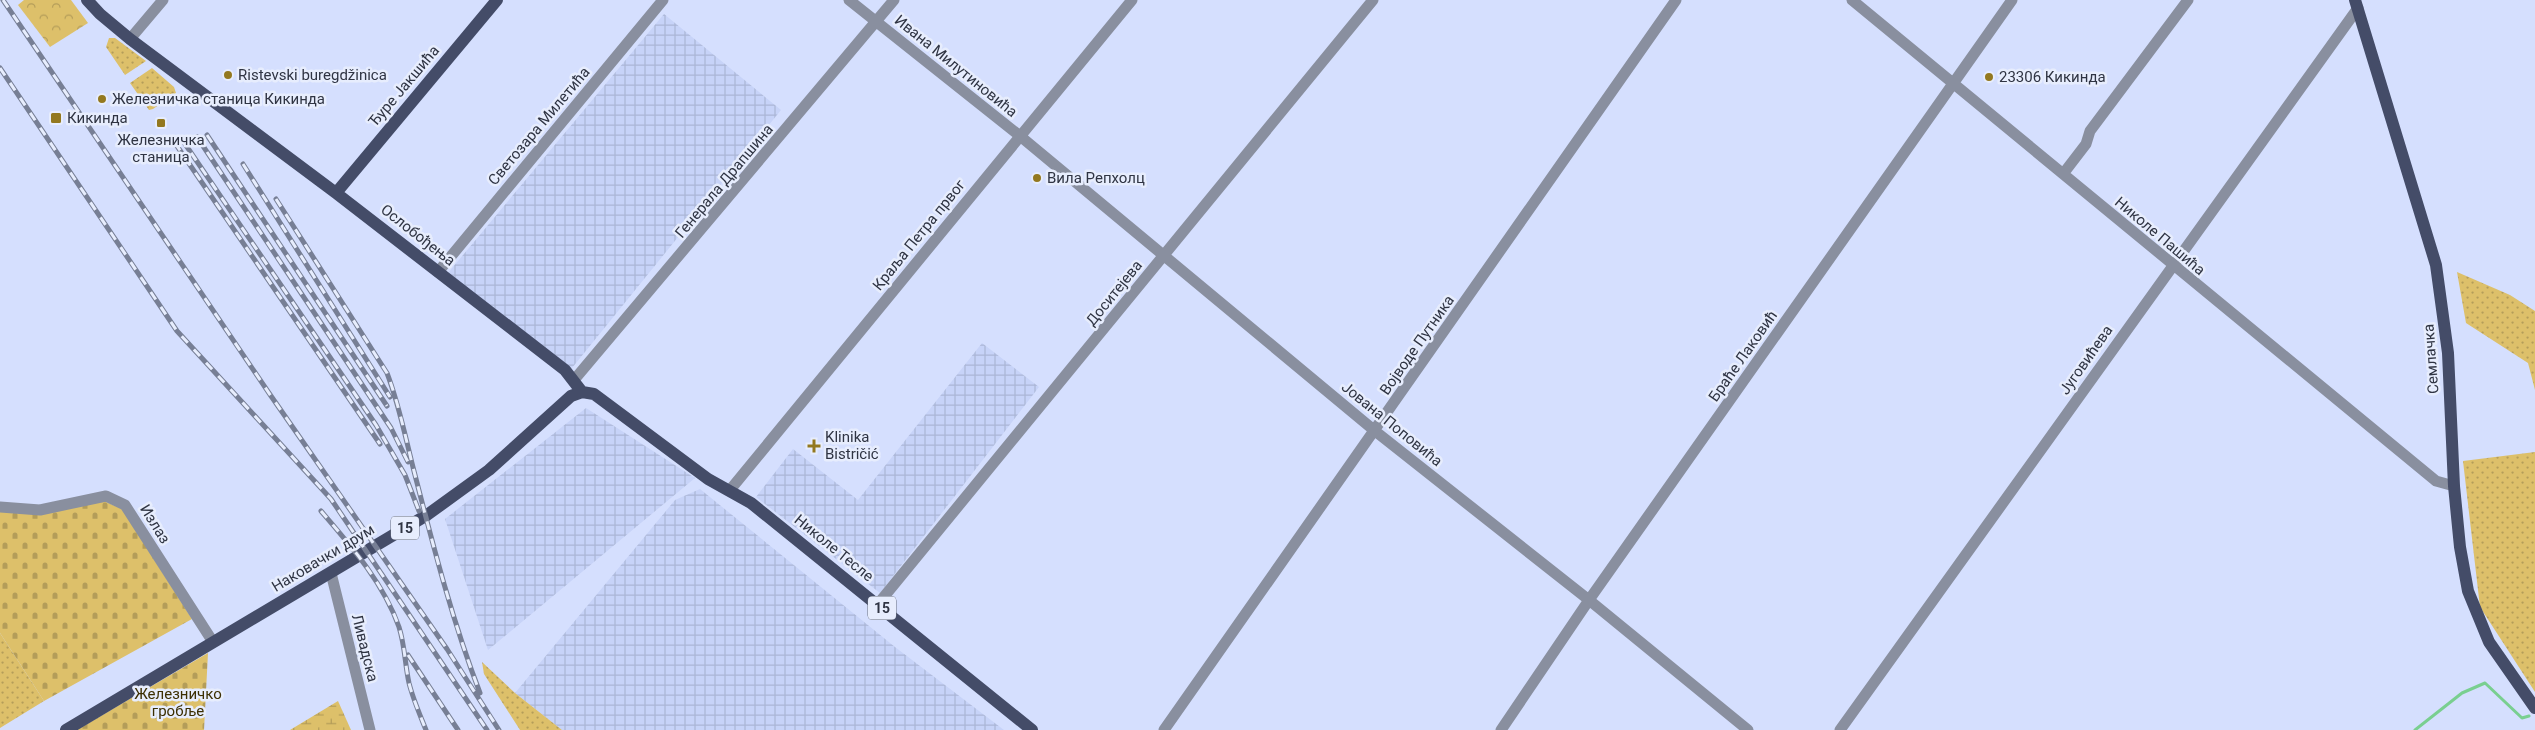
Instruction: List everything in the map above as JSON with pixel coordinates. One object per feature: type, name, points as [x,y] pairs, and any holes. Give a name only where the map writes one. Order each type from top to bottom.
[{"type":"main road","name":"Ослобођења","points":[[87,0],[100,14],[130,39],[438,272],[574,380],[582,392]]},
{"type":"main road","name":"Ђуре Јакшића","points":[[336,193],[497,0]]},
{"type":"main road","name":"Семлачка","points":[[2357,4],[2436,265],[2448,353],[2454,486],[2462,561],[2472,605],[2485,636],[2499,659],[2535,708]]},
{"type":"main road","name":"15","points":[[582,392],[594,394],[708,479],[730,490]]},
{"type":"main road","name":"Наковачки друм","points":[[66,730],[331,573],[454,497],[489,470],[572,396],[582,392]]},
{"type":"main road","name":"Николе Тесле","points":[[730,490],[752,503],[1032,730]]},
{"type":"street","points":[[130,39],[163,0]]},
{"type":"street","name":"Светозара Милетића","points":[[438,272],[663,0]]},
{"type":"street","name":"Ивана Милутиновића","points":[[849,0],[1020,136]]},
{"type":"street","name":"Генерала Драпшина","points":[[574,380],[894,0]]},
{"type":"street","name":"Краља Петра првог","points":[[730,490],[1132,0]]},
{"type":"street","name":"Доситејева","points":[[878,604],[1373,0]]},
{"type":"street","name":"Војводе Путника","points":[[1164,730],[1376,431],[1676,0]]},
{"type":"street","name":"Николе Пашића","points":[[1852,0],[2436,481],[2454,486]]},
{"type":"street","name":"Браће Лаковић","points":[[1500,730],[2012,0]]},
{"type":"street","points":[[2063,174],[2086,144],[2090,131],[2188,0]]},
{"type":"street","name":"Југовићева","points":[[1840,730],[2357,4]]},
{"type":"street","name":"Јована Поповића","points":[[1020,136],[1376,431],[1590,600],[1748,730]]},
{"type":"street","name":"Излаз","points":[[0,508],[40,510],[106,496],[125,505],[213,642]]},
{"type":"street","name":"Ливадска","points":[[331,573],[370,730]]},
{"type":"shaded area","points":[[664,14],[781,110],[572,368],[448,273]]},
{"type":"shaded area","points":[[982,343],[1039,387],[880,593],[756,497],[793,449],[858,500]]},
{"type":"shaded area","points":[[586,408],[695,478],[488,650],[445,519]]},
{"type":"shaded area","points":[[700,489],[895,647],[1004,730],[562,730],[515,693],[675,500]]},
{"type":"green space","points":[[24,0],[71,0],[88,23],[50,47],[18,5]]},
{"type":"green space","points":[[109,38],[115,38],[146,61],[125,75],[106,47]]},
{"type":"green space","points":[[152,68],[174,87],[176,93],[149,110],[130,83]]},
{"type":"green space","points":[[2457,272],[2510,295],[2535,311],[2535,390],[2528,363],[2466,323]]},
{"type":"green space","points":[[2535,452],[2535,692],[2480,607],[2463,461]]},
{"type":"green space","points":[[104,501],[122,509],[192,619],[44,701],[0,633],[0,511]]},
{"type":"green space","points":[[0,633],[44,701],[0,728]]},
{"type":"green space","name":"Железничко гробље","points":[[208,653],[204,730],[77,730]]},
{"type":"green space","points":[[482,662],[515,693],[562,730],[520,730],[484,674]]},
{"type":"green space","points":[[338,701],[351,730],[290,730]]},
{"type":"waterway","points":[[2415,730],[2462,693],[2485,683],[2522,718],[2529,716]]},
{"type":"railway","points":[[3,0],[271,396],[447,649],[499,730]]},
{"type":"railway","points":[[0,68],[177,331],[331,499],[487,730]]},
{"type":"railway","points":[[207,135],[387,406]]},
{"type":"railway","points":[[197,137],[391,428],[408,462]]},
{"type":"railway","points":[[181,138],[376,425],[405,475],[419,511]]},
{"type":"railway","points":[[175,143],[380,444]]},
{"type":"railway","points":[[243,164],[390,397]]},
{"type":"railway","points":[[276,199],[387,373],[399,411],[444,586],[480,693]]},
{"type":"railway","points":[[321,511],[365,565],[392,611],[401,634],[411,689],[426,730]]},
{"type":"railway","points":[[408,655],[458,730]]},
{"type":"place","name":"Ristevski buregdžinica","points":[[228,75]]},
{"type":"place","name":"23306 Кикинда","points":[[1989,77]]},
{"type":"place","name":"Железничка станица Кикинда","points":[[102,99]]},
{"type":"place","name":"Кикинда","points":[[56,118]]},
{"type":"place","name":"Железничка станица","points":[[161,123]]},
{"type":"place","name":"Вила Репхолц","points":[[1037,178]]},
{"type":"place","name":"Klinika Bistričić","points":[[814,446]]}]
